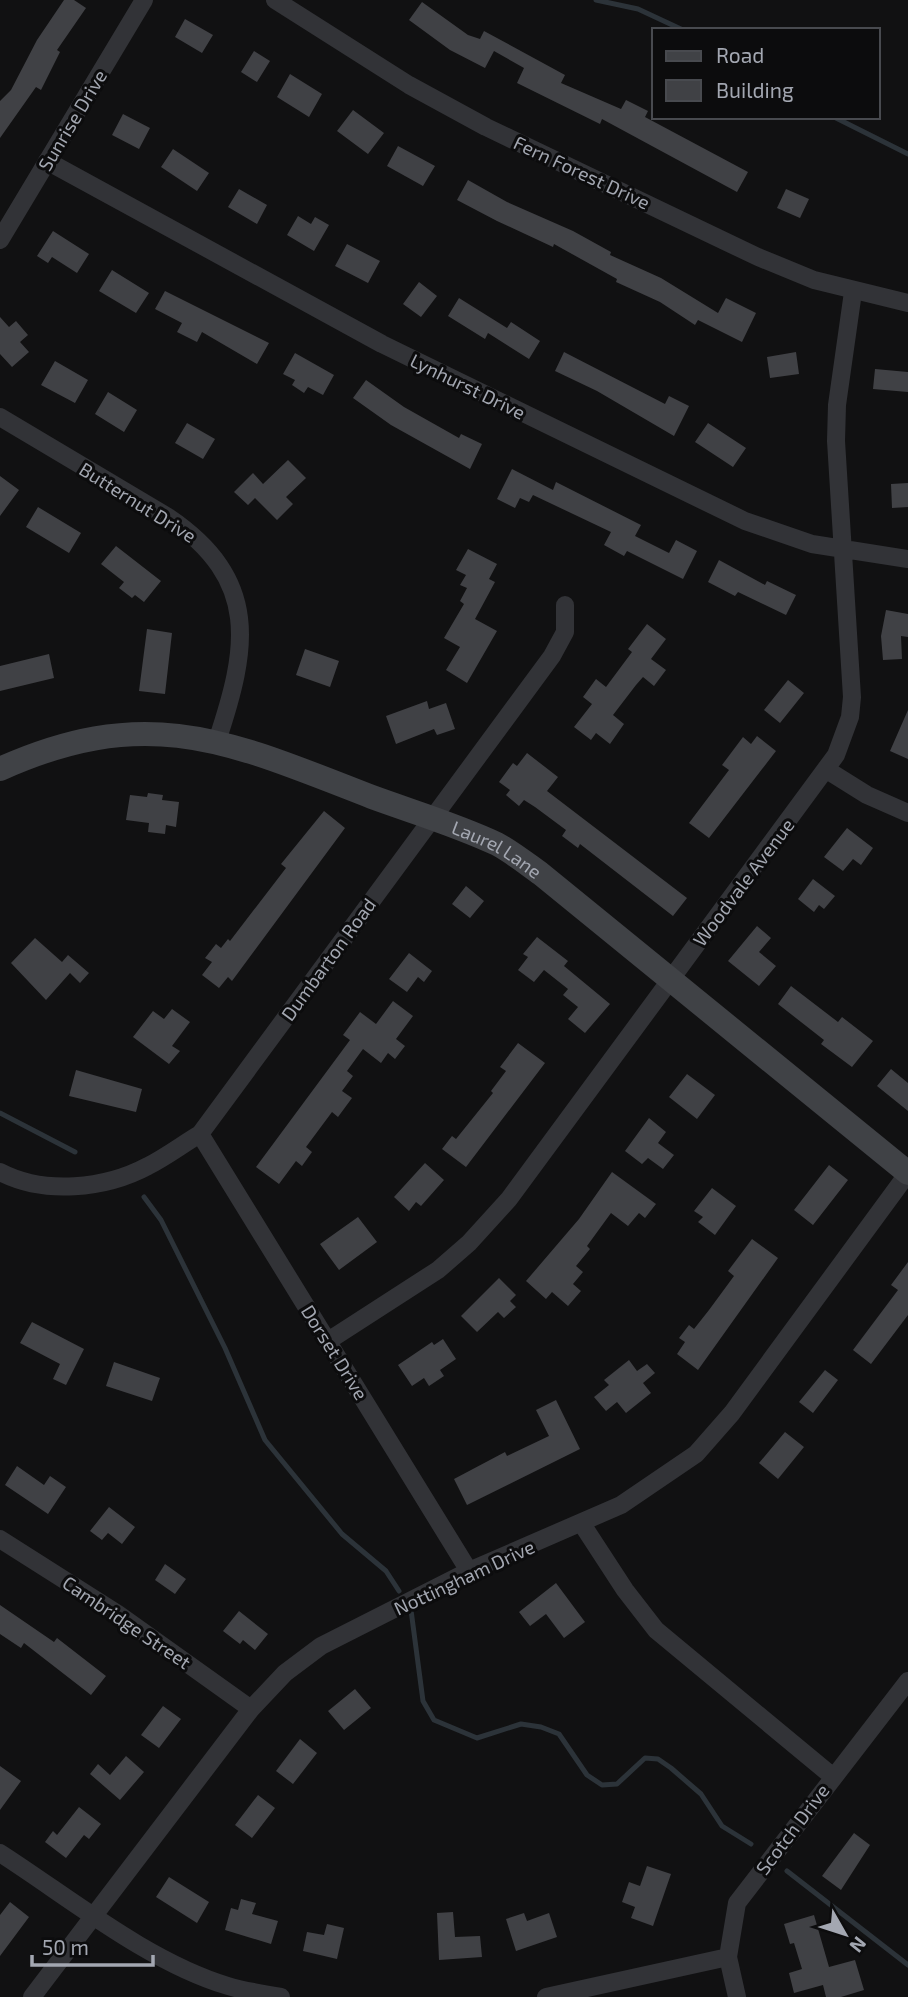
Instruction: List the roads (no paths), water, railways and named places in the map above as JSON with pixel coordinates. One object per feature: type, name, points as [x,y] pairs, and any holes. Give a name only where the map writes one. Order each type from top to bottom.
[{"type":"street","name":"Sunrise Drive","points":[[0,240],[144,0]]},
{"type":"street","name":"Fern Forest Drive","points":[[275,0],[451,110],[758,257],[853,292],[908,303]]},
{"type":"street","name":"Lynhurst Drive","points":[[47,161],[287,295],[745,521],[787,537],[843,551],[908,559]]},
{"type":"street","name":"Woodvale Avenue","points":[[328,1341],[438,1270],[469,1243],[509,1199],[827,770],[847,730],[852,697],[836,429],[853,292]]},
{"type":"street","name":"Butternut Drive","points":[[0,417],[169,517],[202,542],[218,563],[237,606],[242,654],[236,685],[217,741]]},
{"type":"street","name":"Dumbarton Road","points":[[0,1172],[12,1178],[59,1187],[105,1183],[148,1167],[200,1134],[552,656],[565,632],[565,605]]},
{"type":"street","name":"Laurel Lane","points":[[0,769],[42,750],[99,736],[152,733],[217,741],[266,756],[498,845],[541,874],[908,1173]]},
{"type":"street","points":[[827,770],[867,795],[908,813]]},
{"type":"street","name":"Dorset Drive","points":[[200,1134],[469,1571]]},
{"type":"street","name":"Nottingham Drive","points":[[32,1997],[251,1709],[285,1673],[321,1646],[469,1571],[582,1524],[630,1500],[676,1469],[714,1435],[908,1173]]},
{"type":"street","points":[[582,1524],[656,1630],[832,1776]]},
{"type":"street","name":"Cambridge Street","points":[[0,1539],[118,1614],[251,1709]]},
{"type":"street","name":"Scotch Drive","points":[[737,1997],[728,1957],[737,1903],[832,1776],[908,1681]]},
{"type":"street","points":[[0,1853],[148,1949],[205,1978],[281,1997]]},
{"type":"street","points":[[546,1997],[728,1957]]},
{"type":"waterway","points":[[596,0],[638,9],[679,28]]},
{"type":"waterway","points":[[838,119],[908,154]]},
{"type":"waterway","points":[[0,1113],[75,1152]]},
{"type":"waterway","points":[[144,1197],[161,1220],[225,1348],[265,1440],[342,1534],[386,1571],[399,1591]]},
{"type":"waterway","points":[[411,1610],[423,1701],[434,1720],[477,1738],[521,1724],[541,1727],[559,1734],[587,1775],[602,1785],[617,1784],[645,1758],[658,1759],[701,1794],[722,1826],[751,1844]]},
{"type":"waterway","points":[[787,1871],[908,1965]]}]
